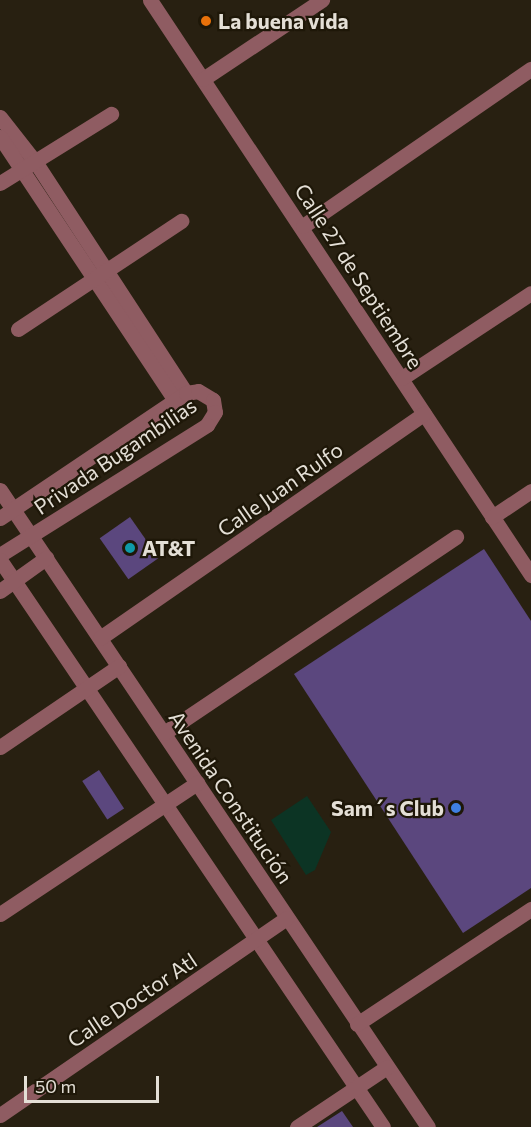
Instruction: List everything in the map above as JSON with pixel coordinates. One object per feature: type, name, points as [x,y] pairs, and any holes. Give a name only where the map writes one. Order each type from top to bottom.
[{"type":"street","name":"Calle 27 de Septiembre","points":[[150,0],[303,226],[531,575]]},
{"type":"street","points":[[203,79],[322,0]]},
{"type":"street","points":[[303,226],[531,69]]},
{"type":"street","points":[[0,183],[36,163],[111,114]]},
{"type":"street","name":"Privada Bugambilias","points":[[0,117],[36,163],[100,274],[180,397]]},
{"type":"street","name":"Privada Bugambilias","points":[[0,137],[21,171],[100,274]]},
{"type":"street","points":[[18,329],[181,221]]},
{"type":"street","points":[[402,378],[531,293]]},
{"type":"street","name":"Privada Bugambilias","points":[[0,518],[180,397],[198,391],[213,400],[215,412],[207,425],[0,555]]},
{"type":"street","name":"Calle Juan Rulfo","points":[[100,638],[424,414]]},
{"type":"street","name":"Avenida Constitución","points":[[0,490],[428,1127]]},
{"type":"street","points":[[492,517],[531,491]]},
{"type":"street","points":[[164,733],[456,537]]},
{"type":"street","points":[[0,591],[46,558]]},
{"type":"street","points":[[0,560],[383,1127]]},
{"type":"street","points":[[0,747],[119,666]]},
{"type":"street","points":[[0,914],[196,783]]},
{"type":"street","points":[[357,1024],[531,909]]},
{"type":"street","name":"Calle Doctor Atl","points":[[0,1115],[287,918]]},
{"type":"street","points":[[297,1127],[387,1067]]},
{"type":"green space","points":[[307,796],[331,832],[315,870],[306,875],[271,820]]},
{"type":"building","name":"AT&T","points":[[130,517],[159,558],[128,579],[100,538]]},
{"type":"building","name":"Sam´s Club","points":[[484,549],[531,621],[531,888],[463,933],[294,674]]},
{"type":"building","points":[[99,770],[124,809],[107,819],[82,781]]},
{"type":"building","points":[[342,1111],[353,1127],[317,1127]]},
{"type":"place","name":"La buena vida","points":[[206,21]]},
{"type":"place","name":"AT&T","points":[[130,548]]},
{"type":"place","name":"Sam´s Club","points":[[456,808]]}]
